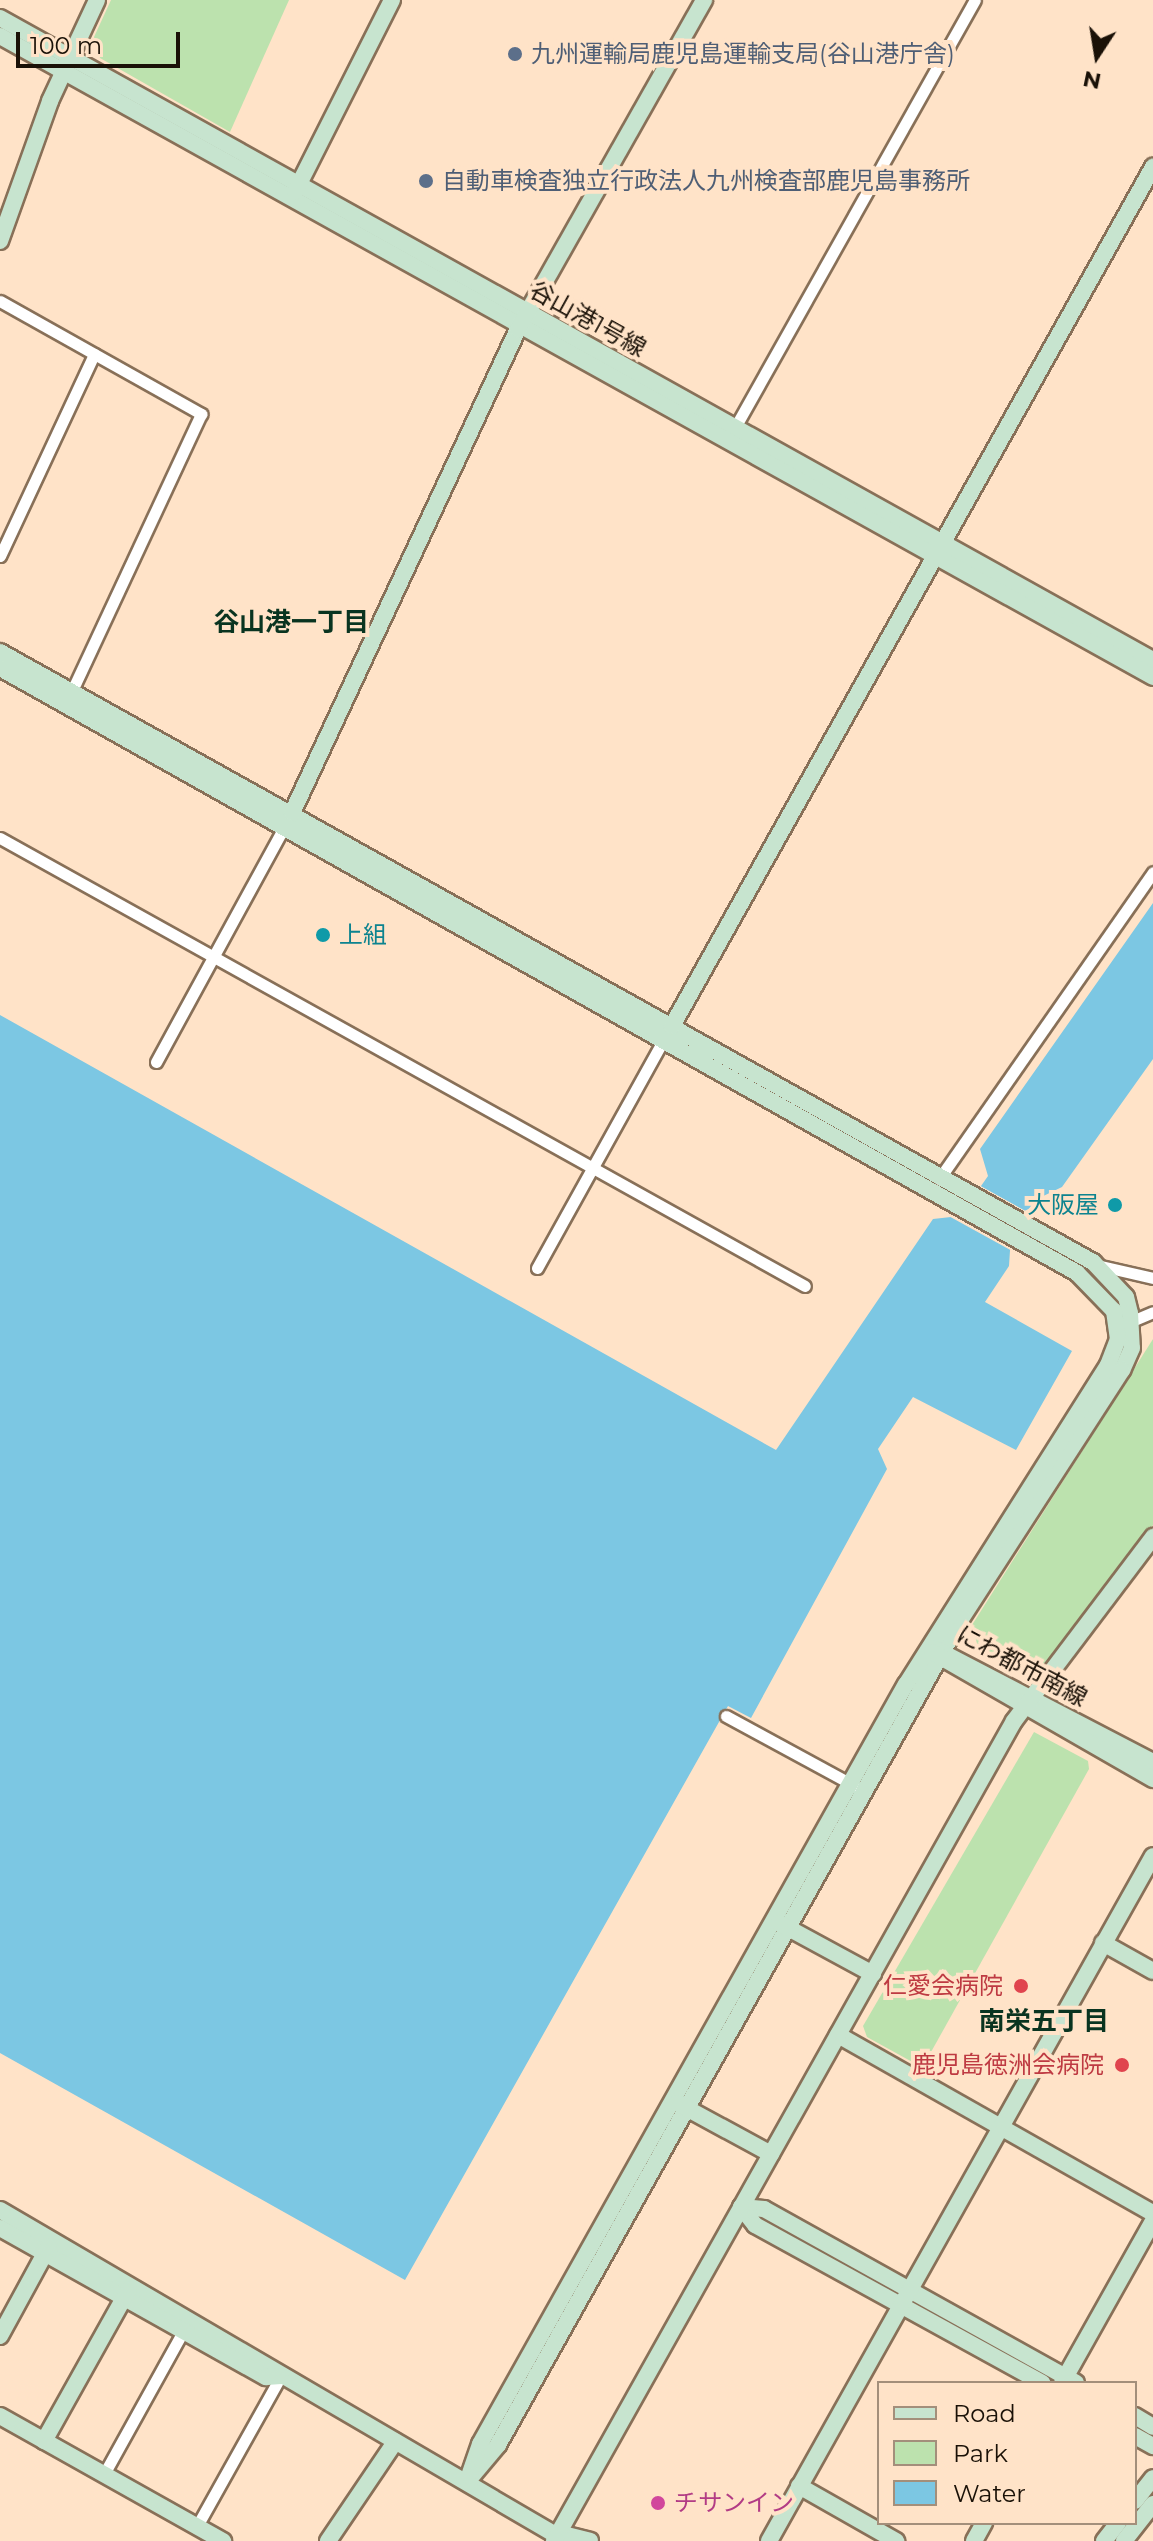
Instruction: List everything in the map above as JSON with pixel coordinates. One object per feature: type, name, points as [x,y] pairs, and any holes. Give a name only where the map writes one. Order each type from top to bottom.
[{"type":"street","points":[[0,241],[67,65],[97,0]]},
{"type":"street","points":[[290,200],[392,0]]},
{"type":"street","points":[[156,1062],[289,819],[518,329],[704,0]]},
{"type":"street","points":[[731,435],[975,0]]},
{"type":"street","name":"谷山港1号線","points":[[0,18],[67,65],[290,200],[518,329],[731,435]]},
{"type":"street","name":"谷山港1号線","points":[[0,36],[67,65],[299,184],[1153,677]]},
{"type":"street","points":[[537,1268],[1153,167]]},
{"type":"street","points":[[0,301],[201,414],[72,691]]},
{"type":"street","points":[[0,556],[94,354]]},
{"type":"street","name":"谷山港1号線","points":[[937,552],[1153,660]]},
{"type":"street","points":[[0,652],[1028,1237],[1096,1286],[1124,1324]]},
{"type":"street","points":[[0,668],[289,819]]},
{"type":"street","points":[[0,838],[805,1286]]},
{"type":"street","points":[[939,1179],[1153,872]]},
{"type":"street","points":[[668,1033],[939,1179],[954,1195]]},
{"type":"street","points":[[1028,1237],[1093,1262],[1153,1278]]},
{"type":"street","points":[[467,2482],[498,2445],[679,2104],[857,1787],[1108,1365],[1124,1324],[1126,1297],[1093,1262]]},
{"type":"street","points":[[1124,1324],[1153,1312]]},
{"type":"street","points":[[560,2538],[741,2207],[1028,1703],[1153,1537]]},
{"type":"street","name":"にわ都市南線","points":[[937,1652],[1153,1779]]},
{"type":"street","name":"にわ都市南線","points":[[1028,1703],[1153,1762]]},
{"type":"street","points":[[726,1716],[857,1787]]},
{"type":"street","points":[[769,2541],[1153,1856]]},
{"type":"street","points":[[781,1924],[873,1974]]},
{"type":"street","points":[[1103,1943],[1153,1971]]},
{"type":"street","points":[[838,2035],[1153,2213]]},
{"type":"street","points":[[679,2104],[771,2154]]},
{"type":"street","points":[[741,2207],[755,2225],[906,2296],[1068,2381],[1153,2221]]},
{"type":"street","points":[[0,2210],[49,2246],[187,2324],[273,2364],[281,2376],[560,2538],[590,2541]]},
{"type":"street","points":[[0,2228],[49,2246]]},
{"type":"street","points":[[0,2336],[49,2246]]},
{"type":"street","points":[[44,2441],[128,2291]]},
{"type":"street","points":[[906,2296],[1039,2381]]},
{"type":"street","points":[[104,2474],[187,2324]]},
{"type":"street","points":[[197,2526],[281,2376]]},
{"type":"street","points":[[0,2416],[223,2541]]},
{"type":"street","points":[[328,2541],[395,2442]]},
{"type":"street","points":[[1137,2498],[1153,2478]]},
{"type":"street","points":[[799,2486],[896,2541]]},
{"type":"street","points":[[1137,2524],[1153,2504]]},
{"type":"street","points":[[1104,2541],[1116,2525]]},
{"type":"street","points":[[1124,2541],[1137,2525]]},
{"type":"green space","points":[[111,0],[289,0],[230,132],[100,58],[94,37]]},
{"type":"green space","points":[[1153,1339],[1153,1525],[1039,1675],[1024,1676],[979,1651],[972,1625]]},
{"type":"green space","points":[[1034,1732],[1088,1761],[1089,1769],[926,2061],[916,2064],[867,2037],[863,2026]]},
{"type":"water","points":[[1153,903],[1153,1059],[1062,1187],[1035,1200],[1011,1235],[1009,1266],[985,1302],[1072,1351],[1016,1450],[913,1397],[878,1449],[887,1469],[751,1718],[728,1706],[405,2280],[0,2053],[0,1015],[776,1450],[933,1219],[960,1216],[988,1176],[980,1149]]},
{"type":"pier","points":[[977,1184],[1031,1214],[1014,1252],[945,1214],[957,1212]]},
{"type":"place","name":"九州運輸局鹿児島運輸支局(谷山港庁舎)","points":[[515,54]]},
{"type":"place","name":"自動車検査独立行政法人九州検査部鹿児島事務所","points":[[426,181]]},
{"type":"place","name":"上組","points":[[323,935]]},
{"type":"place","name":"大阪屋","points":[[1115,1205]]},
{"type":"place","name":"仁愛会病院","points":[[1021,1986]]},
{"type":"place","name":"鹿児島徳洲会病院","points":[[1122,2065]]},
{"type":"place","name":"チサンイン","points":[[658,2503]]},
{"type":"district","name":"谷山港一丁目","points":[[291,623]]},
{"type":"district","name":"南栄五丁目","points":[[1044,2022]]}]
